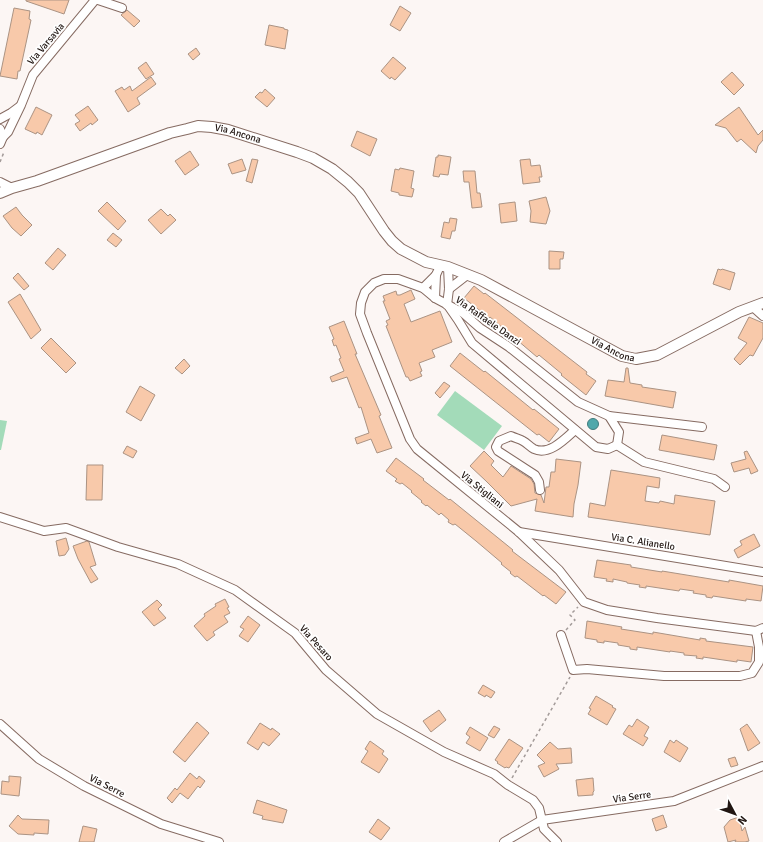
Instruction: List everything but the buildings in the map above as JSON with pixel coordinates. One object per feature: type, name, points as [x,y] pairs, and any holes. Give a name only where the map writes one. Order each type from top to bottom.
[{"type":"street","points":[[96,0],[122,8]]},
{"type":"street","name":"Via Varsavia","points":[[1,137],[8,132],[33,75],[96,0]]},
{"type":"street","points":[[0,119],[21,105]]},
{"type":"street","name":"Via Ancona","points":[[0,194],[12,188],[37,181],[170,134],[198,126],[212,127],[228,130],[313,158],[332,169],[359,193],[384,231],[401,249],[412,256],[441,269],[481,280],[622,356],[636,359],[657,356],[739,312],[763,303]]},
{"type":"street","points":[[0,182],[12,188]]},
{"type":"street","points":[[423,288],[441,269]]},
{"type":"street","points":[[441,269],[450,289],[447,305]]},
{"type":"street","points":[[435,298],[441,269]]},
{"type":"street","points":[[450,289],[467,275]]},
{"type":"street","name":"Via Stigliani","points":[[447,305],[435,298],[423,288],[398,279],[384,279],[374,283],[365,292],[361,303],[360,314],[366,333],[410,439],[416,449],[519,532],[559,570],[584,602]]},
{"type":"street","name":"Via Raffaele Danzi","points":[[447,305],[463,313],[480,328],[509,347],[578,402],[609,416],[702,427]]},
{"type":"street","name":"Via Raffaele Danzi","points":[[447,305],[472,343],[575,430],[596,447],[608,449],[617,445]]},
{"type":"street","points":[[752,307],[763,316]]},
{"type":"street","points":[[468,339],[472,333],[480,328]]},
{"type":"street","points":[[609,416],[618,432],[617,445],[644,462],[714,479],[725,487]]},
{"type":"street","points":[[540,490],[536,475],[498,451],[496,447],[499,441],[511,436],[533,448],[542,451],[548,450],[565,439],[575,430]]},
{"type":"street","name":"Via Pesaro","points":[[0,517],[44,531],[66,528],[118,547],[178,564],[235,590],[295,633],[326,670],[377,714],[444,752],[494,774],[508,785],[533,800],[539,808],[544,829],[557,842]]},
{"type":"street","name":"Via C. Alianello","points":[[519,532],[763,572]]},
{"type":"street","points":[[561,635],[573,670],[587,669],[664,676],[740,676],[752,673],[759,662],[759,630],[656,618],[607,610],[584,602]]},
{"type":"street","name":"Via Serre","points":[[0,724],[39,759],[84,786],[161,824],[219,842]]},
{"type":"street","name":"Via Serre","points":[[504,842],[542,820],[674,800],[763,766]]},
{"type":"path","points":[[561,635],[575,620],[570,615],[584,602]]},
{"type":"path","points":[[508,785],[573,670]]},
{"type":"green space","points":[[455,391],[502,426],[484,450],[437,415]]},
{"type":"green space","points":[[0,420],[7,421],[1,450],[0,450]]},
{"type":"water","points":[[591,419],[595,419],[597,420],[597,428],[591,429],[588,426],[588,422]]}]
